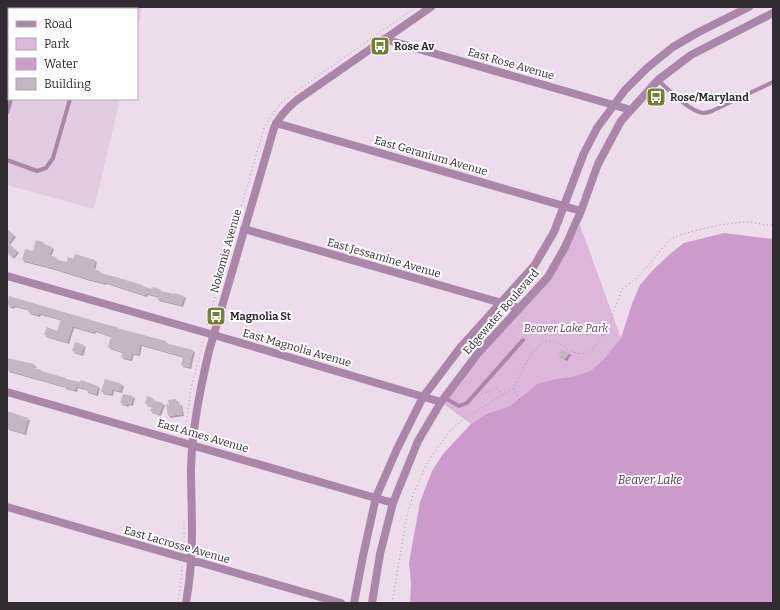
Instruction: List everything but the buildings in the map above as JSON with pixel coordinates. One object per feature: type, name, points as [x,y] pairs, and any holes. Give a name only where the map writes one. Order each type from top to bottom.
[{"type":"street","name":"Nokomis Avenue","points":[[186,603],[191,560],[193,445],[201,384],[270,138],[276,123],[291,105],[431,7]]},
{"type":"street","name":"Edgewater Boulevard","points":[[354,603],[376,498],[397,449],[423,397],[460,348],[534,266],[554,232],[584,153],[597,128],[625,90],[647,68],[673,47],[696,32],[738,10],[750,7]]},
{"type":"street","name":"Edgewater Boulevard","points":[[372,603],[380,554],[393,503],[418,441],[443,400],[479,352],[548,277],[565,248],[581,211],[598,164],[621,121],[658,80],[691,55],[773,13]]},
{"type":"street","name":"East Rose Avenue","points":[[384,39],[631,110]]},
{"type":"street","name":"East Geranium Avenue","points":[[276,123],[581,211]]},
{"type":"street","name":"East Jessamine Avenue","points":[[244,229],[518,308]]},
{"type":"street","name":"East Magnolia Avenue","points":[[7,276],[423,397],[443,400]]},
{"type":"street","name":"East Ames Avenue","points":[[7,392],[393,503]]},
{"type":"street","name":"East Lacrosse Avenue","points":[[7,507],[341,603]]},
{"type":"lane","points":[[658,80],[695,111],[704,113],[712,111],[773,82]]},
{"type":"lane","points":[[7,114],[11,100]]},
{"type":"lane","points":[[7,160],[37,171],[46,168],[53,158],[70,100]]},
{"type":"lane","points":[[443,400],[459,406],[467,403],[523,340]]},
{"type":"path","points":[[208,328],[207,325],[264,128],[273,113],[281,102],[293,93],[416,7]]},
{"type":"path","points":[[392,603],[407,515],[413,495],[426,464],[450,431],[462,420],[514,388],[532,353],[543,341],[554,341],[577,353],[586,354],[595,346],[608,328],[622,289],[640,274],[671,239],[688,233],[727,224],[747,222],[773,225]]},
{"type":"path","points":[[186,436],[185,433],[191,388],[202,342],[205,341]]},
{"type":"path","points":[[477,391],[486,394],[491,389],[495,388],[503,395]]},
{"type":"path","points":[[514,388],[530,420]]},
{"type":"path","points":[[525,423],[535,418]]},
{"type":"path","points":[[178,603],[182,572],[181,568],[184,566]]},
{"type":"shaded area","points":[[7,7],[142,7],[138,25],[138,8],[8,8],[8,100],[120,100],[94,209],[7,185]]},
{"type":"green space","name":"Beaver Lake Park","points":[[580,225],[621,338],[602,361],[590,371],[571,377],[555,379],[537,384],[510,406],[486,414],[471,424],[441,402],[548,277]]},
{"type":"water","name":"Beaver Lake","points":[[724,233],[773,239],[773,603],[410,603],[411,583],[409,563],[420,502],[432,471],[443,454],[471,424],[486,414],[510,406],[537,384],[555,379],[571,377],[590,371],[602,361],[621,338],[640,285],[653,270],[684,243]]},
{"type":"place","name":"Rose Av","points":[[380,46]]},
{"type":"place","name":"Rose/Maryland","points":[[656,97]]},
{"type":"place","name":"Magnolia St","points":[[216,316]]}]
